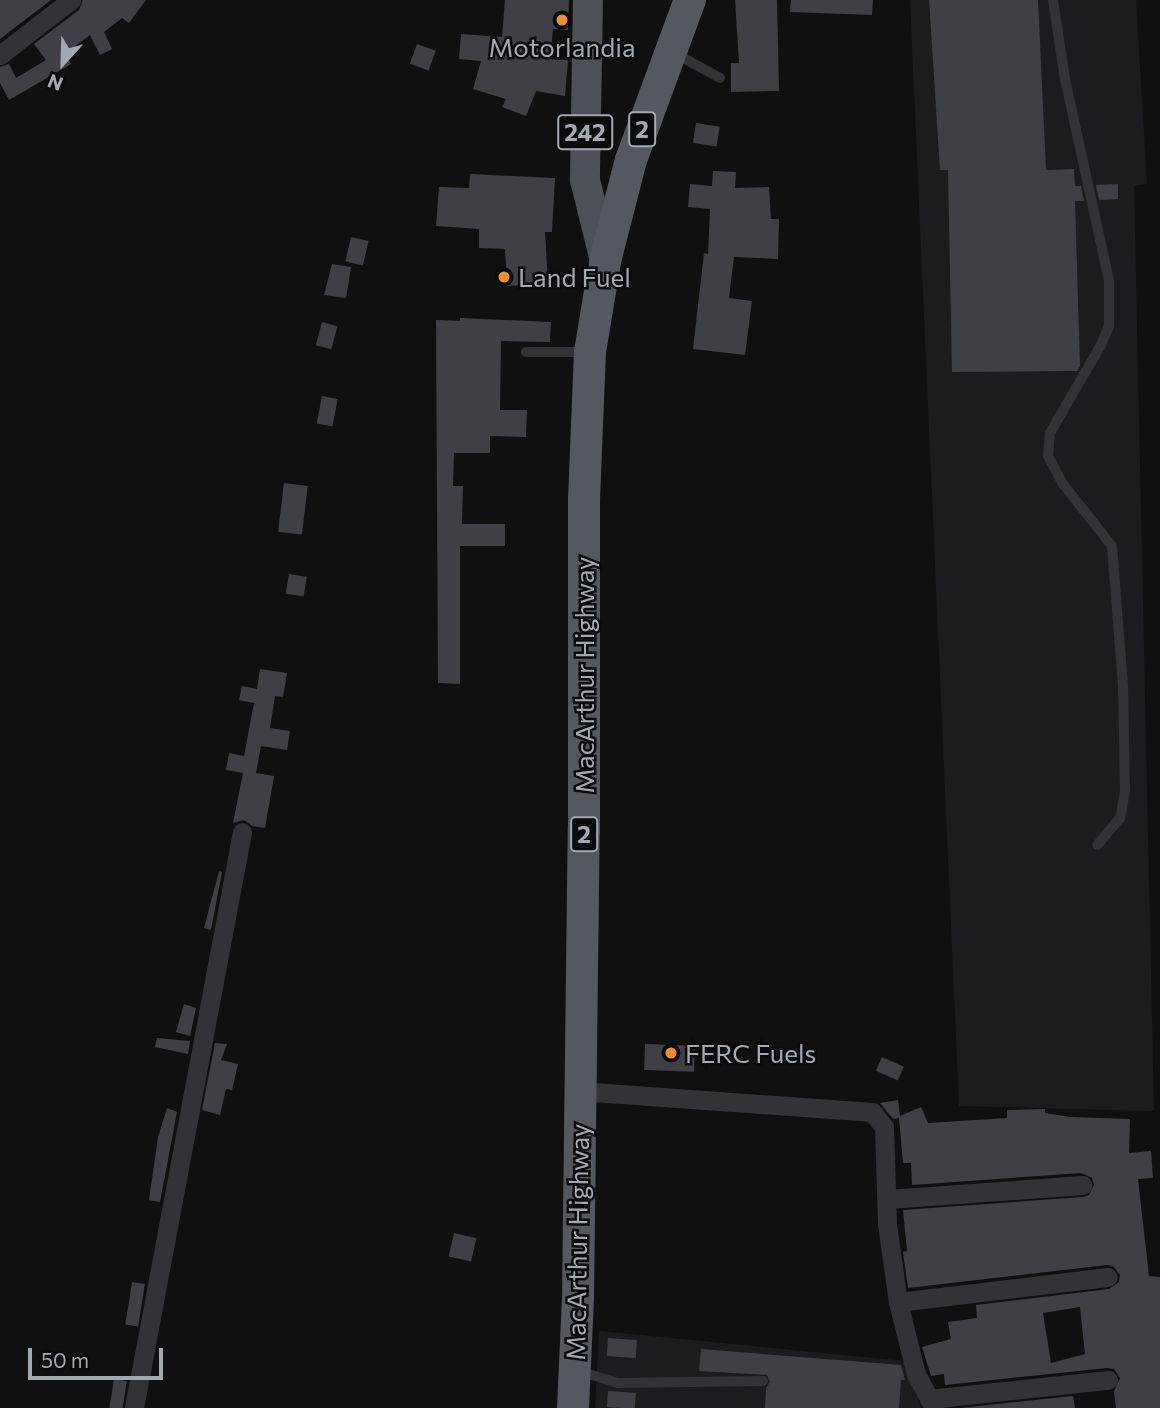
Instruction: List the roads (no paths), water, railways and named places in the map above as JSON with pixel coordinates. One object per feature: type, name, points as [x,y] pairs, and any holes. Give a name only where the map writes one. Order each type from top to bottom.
[{"type":"highway","name":"MacArthur Highway","points":[[573,1408],[576,1370],[584,829],[584,487],[590,352],[605,261],[631,160],[683,2]]},
{"type":"main road","name":"242","points":[[588,0],[586,180],[605,261]]},
{"type":"street","points":[[0,55],[71,0]]},
{"type":"street","points":[[134,1408],[242,832]]},
{"type":"street","points":[[579,1091],[872,1112],[884,1127],[887,1224],[898,1302],[916,1374],[931,1403],[1108,1380]]},
{"type":"street","points":[[888,1199],[1082,1185]]},
{"type":"street","points":[[898,1302],[1108,1277]]},
{"type":"lane","points":[[1053,0],[1065,79],[1109,280],[1109,326],[1101,345],[1072,390],[1050,433],[1048,456],[1063,484],[1112,546],[1123,686],[1125,792],[1120,818],[1097,845]]},
{"type":"lane","points":[[669,50],[720,78]]},
{"type":"lane","points":[[526,352],[590,352]]},
{"type":"lane","points":[[576,1370],[618,1383],[763,1381]]},
{"type":"place","name":"Motorlandia","points":[[562,20]]},
{"type":"place","name":"Land Fuel","points":[[504,277]]},
{"type":"place","name":"FERC Fuels","points":[[671,1053]]}]
